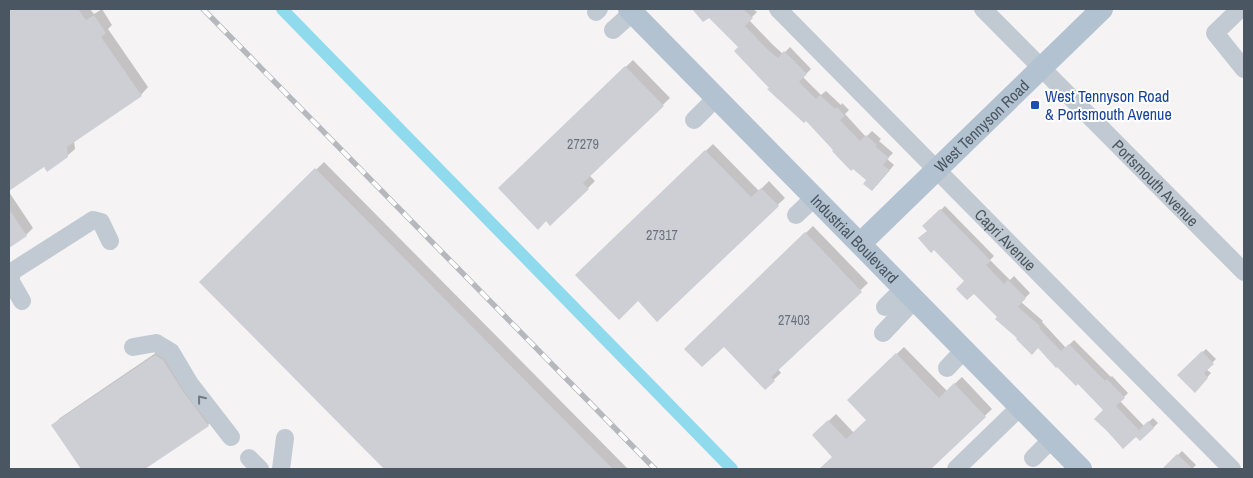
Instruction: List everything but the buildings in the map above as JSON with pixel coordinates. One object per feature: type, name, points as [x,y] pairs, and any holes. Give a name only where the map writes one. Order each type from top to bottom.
[{"type":"main road","name":"West Tennyson Road","points":[[861,243],[1102,9]]},
{"type":"main road","name":"Industrial Boulevard","points":[[631,10],[1081,469]]},
{"type":"street","name":"Capri Avenue","points":[[778,9],[1232,469]]},
{"type":"street","name":"Portsmouth Avenue","points":[[983,9],[1244,272]]},
{"type":"street","points":[[1240,9],[1214,33],[1244,69]]},
{"type":"street","points":[[613,30],[631,10]]},
{"type":"street","points":[[694,120],[717,97]]},
{"type":"street","points":[[796,215],[815,197]]},
{"type":"street","points":[[22,301],[10,280],[13,272],[92,220],[100,222],[110,241]]},
{"type":"street","points":[[885,307],[910,294]]},
{"type":"street","points":[[883,333],[910,294]]},
{"type":"street","points":[[133,347],[156,343],[170,352],[190,384],[231,437]]},
{"type":"street","points":[[946,368],[964,350]]},
{"type":"street","points":[[956,469],[1020,407]]},
{"type":"street","points":[[281,469],[285,438]]},
{"type":"street","points":[[1033,458],[1052,439]]},
{"type":"waterway","points":[[282,9],[732,469]]},
{"type":"railway","points":[[203,9],[655,469]]},
{"type":"place","name":"West Tennyson Road & Portsmouth Avenue","points":[[1035,105]]}]
